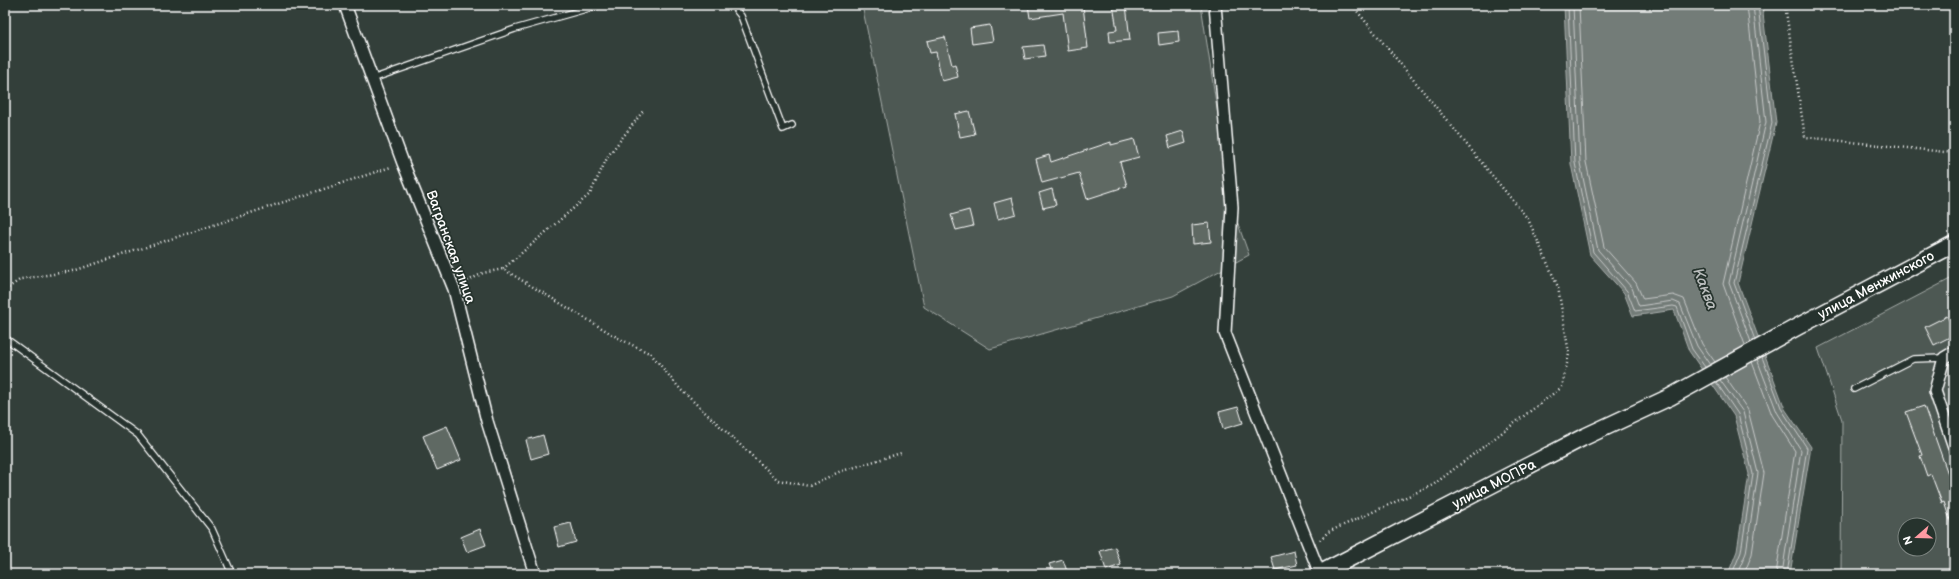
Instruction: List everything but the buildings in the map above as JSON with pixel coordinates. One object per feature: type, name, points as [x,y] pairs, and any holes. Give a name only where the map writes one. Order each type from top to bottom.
[{"type":"main road","name":"улица Менжинского","points":[[1670,397],[1797,327],[1954,244]]},
{"type":"main road","name":"улица МОПРа","points":[[1320,574],[1582,438],[1670,397]]},
{"type":"street","name":"Вагранская улица","points":[[345,5],[403,163],[454,289],[487,421],[535,574]]},
{"type":"street","points":[[1215,5],[1232,207],[1225,333],[1320,574]]},
{"type":"street","points":[[1949,355],[1936,391],[1954,448]]},
{"type":"lane","points":[[372,79],[515,29],[600,5]]},
{"type":"lane","points":[[732,5],[741,16],[783,129],[792,124]]},
{"type":"lane","points":[[5,338],[138,435],[212,529],[232,574]]},
{"type":"lane","points":[[1854,389],[1913,359],[1949,355]]},
{"type":"path","points":[[1310,549],[1328,532],[1439,480],[1562,387],[1569,354],[1558,287],[1528,219],[1352,5]]},
{"type":"path","points":[[1785,5],[1805,137],[1954,153]]},
{"type":"path","points":[[454,289],[483,273],[503,269],[590,194],[608,156],[644,110]]},
{"type":"path","points":[[5,290],[21,278],[73,272],[403,163]]},
{"type":"path","points":[[503,269],[620,339],[651,354],[681,390],[778,480],[809,486],[840,472],[902,453]]},
{"type":"shaded area","points":[[862,5],[1201,5],[1232,207],[1249,255],[1173,296],[990,349],[924,307]]},
{"type":"shaded area","points":[[1954,277],[1954,574],[1841,574],[1842,420],[1818,348]]},
{"type":"water","name":"Каква","points":[[1564,5],[1762,5],[1776,123],[1738,283],[1785,409],[1811,447],[1790,574],[1728,574],[1737,551],[1749,474],[1734,416],[1689,351],[1674,310],[1633,316],[1624,293],[1590,255],[1571,164]]}]
